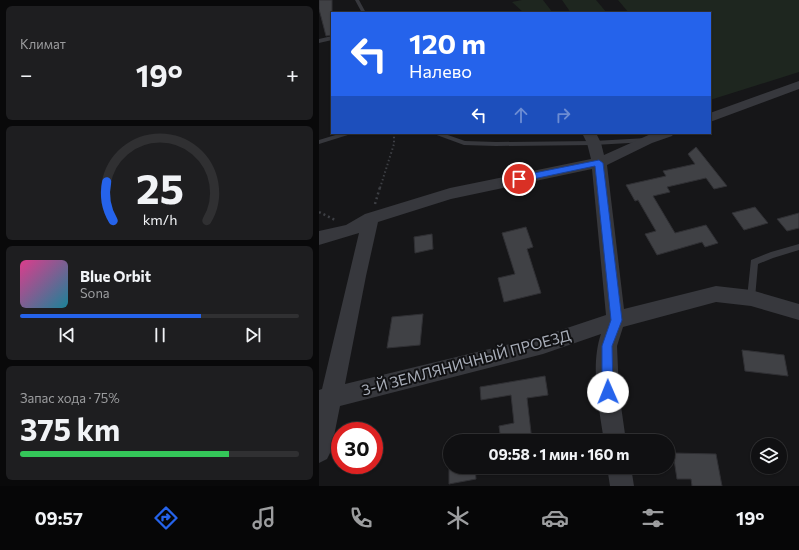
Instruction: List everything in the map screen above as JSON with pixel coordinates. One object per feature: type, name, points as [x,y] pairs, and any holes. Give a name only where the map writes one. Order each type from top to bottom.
[{"type":"street","points":[[711,118],[799,86]]},
{"type":"street","points":[[319,238],[351,230],[371,218],[450,194],[599,163],[647,140],[664,134]]},
{"type":"street","points":[[591,138],[599,163],[616,320],[607,346],[608,392],[614,434]]},
{"type":"street","points":[[319,451],[326,399],[358,265],[371,218]]},
{"type":"street","name":"3-Й ЗЕМЛЯНИЧНЫЙ ПРОЕЗД","points":[[326,399],[543,345],[616,320],[716,294],[751,298],[799,312]]},
{"type":"street","points":[[620,474],[623,486]]},
{"type":"lane","points":[[357,0],[363,12]]},
{"type":"lane","points":[[319,40],[331,38]]},
{"type":"lane","points":[[319,142],[346,134]]},
{"type":"lane","points":[[439,134],[464,143],[496,144],[591,138],[615,141],[647,140]]},
{"type":"lane","points":[[751,298],[754,262],[771,255],[799,247]]},
{"type":"path","points":[[371,218],[394,144],[394,134]]},
{"type":"shaded area","points":[[522,0],[543,0],[552,12],[523,12],[512,2]]},
{"type":"shaded area","points":[[562,0],[596,0],[606,12],[570,12]]},
{"type":"shaded area","points":[[618,0],[799,0],[799,72],[711,100],[711,12],[628,12]]},
{"type":"building","points":[[319,0],[332,0],[331,35],[326,36],[319,9]]},
{"type":"building","points":[[696,147],[727,186],[714,189],[706,178],[667,187],[670,192],[653,196],[675,233],[706,225],[718,243],[705,247],[702,242],[657,255],[645,234],[656,231],[638,200],[635,201],[626,185],[666,176],[663,171],[695,164],[688,154]]},
{"type":"building","points":[[755,207],[768,223],[744,230],[732,213]]},
{"type":"building","points":[[799,213],[799,228],[787,231],[777,219]]},
{"type":"building","points":[[526,227],[533,247],[527,249],[541,293],[504,302],[498,278],[515,274],[502,233]]},
{"type":"building","points":[[432,234],[433,249],[415,253],[414,237]]},
{"type":"building","points":[[423,314],[420,345],[387,348],[392,317]]},
{"type":"building","points":[[742,350],[784,355],[788,376],[745,371]]},
{"type":"building","points":[[545,376],[548,395],[527,398],[531,434],[500,434],[499,426],[514,423],[511,395],[481,400],[480,387]]},
{"type":"building","points":[[675,453],[716,454],[722,486],[692,486],[691,479],[677,479]]},
{"type":"building","points":[[449,474],[476,474],[476,479],[449,484]]},
{"type":"route","points":[[519,179],[599,163],[616,320],[607,346],[608,392]]}]
